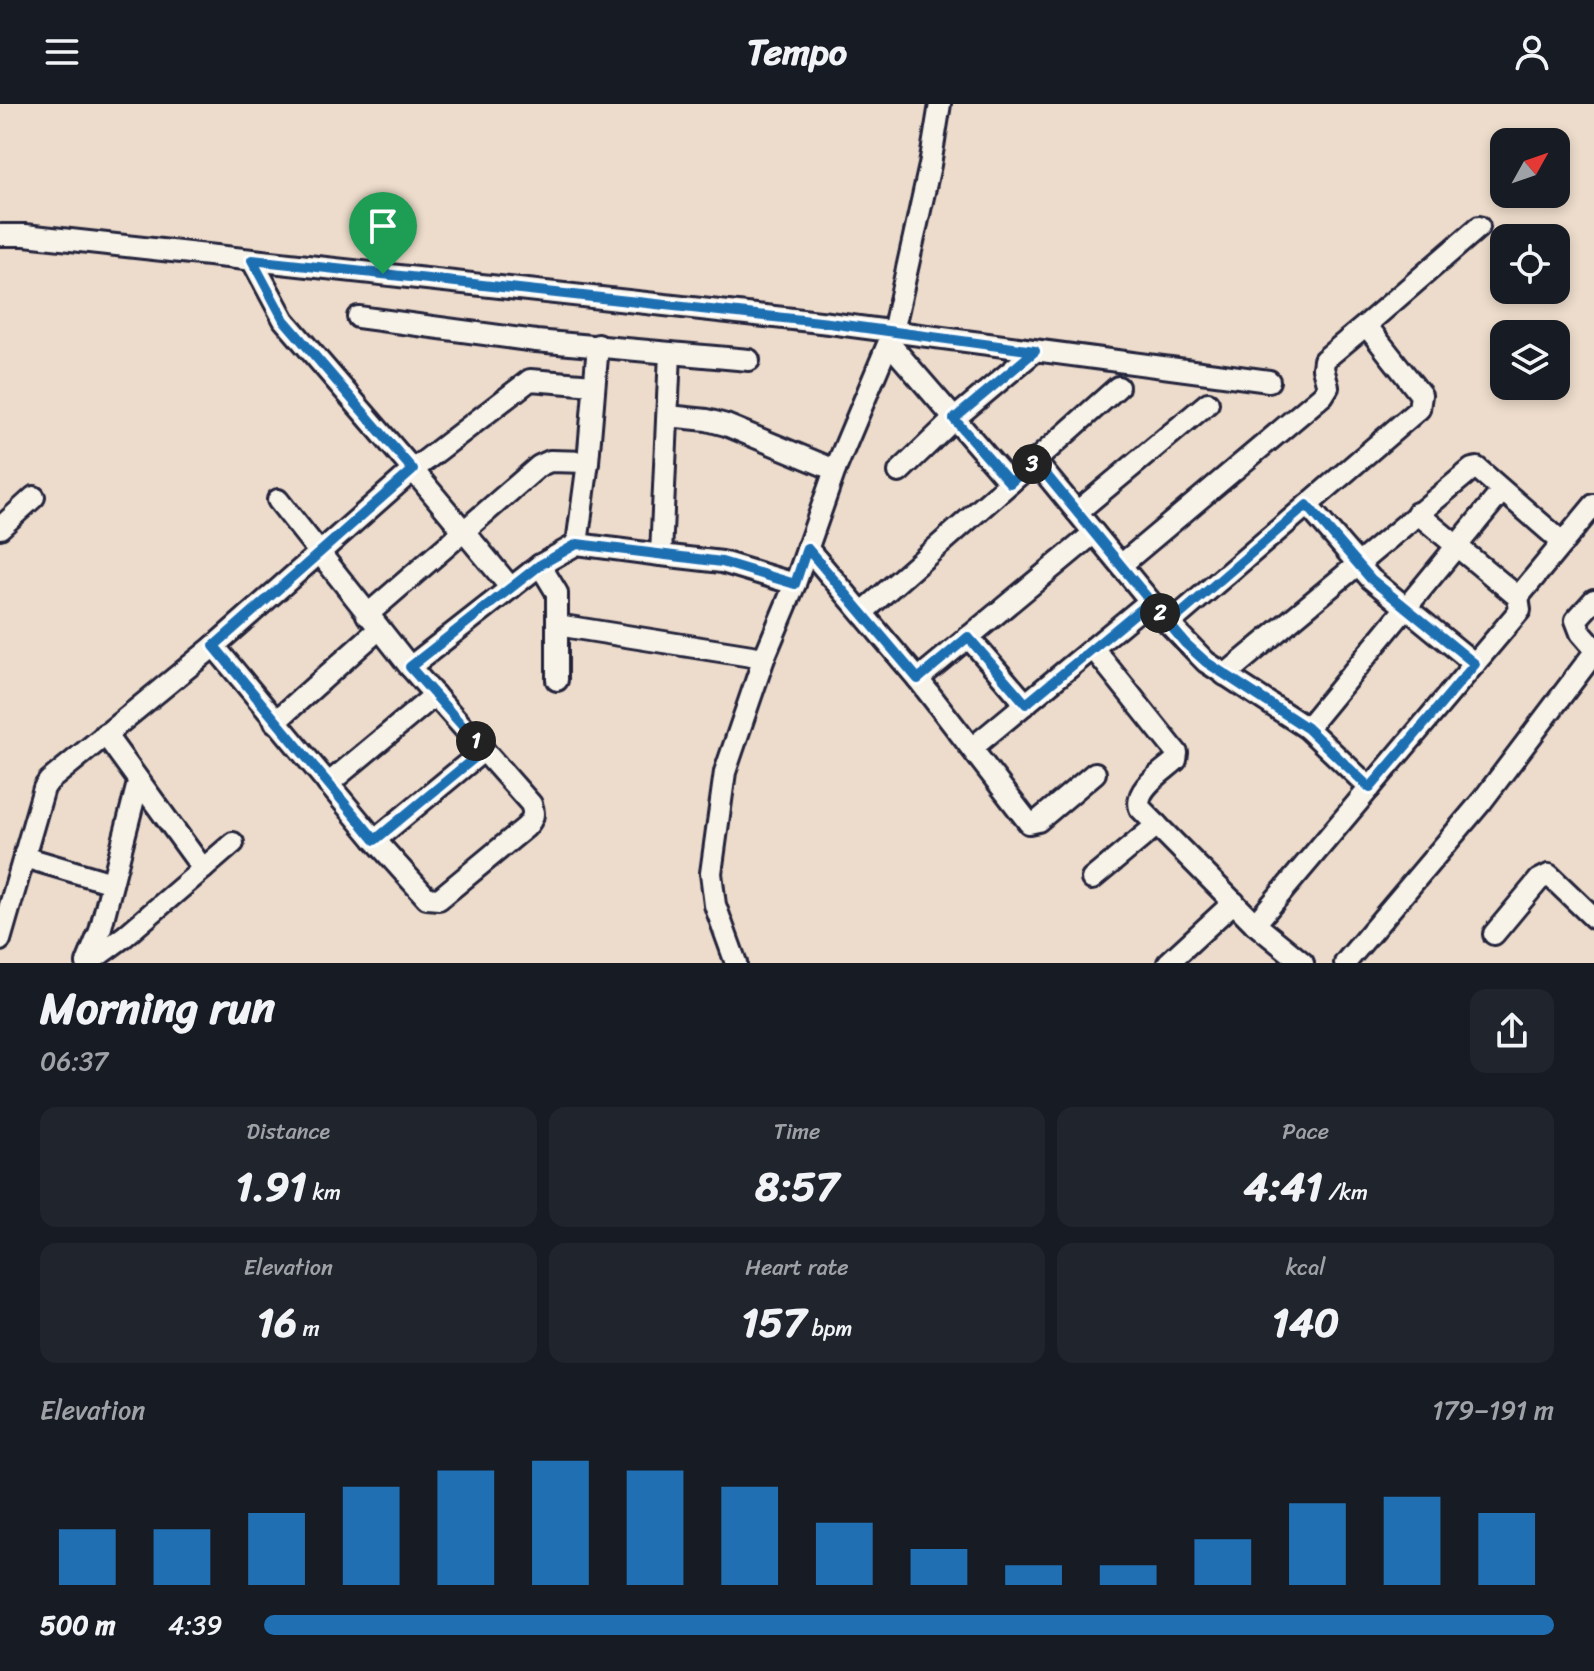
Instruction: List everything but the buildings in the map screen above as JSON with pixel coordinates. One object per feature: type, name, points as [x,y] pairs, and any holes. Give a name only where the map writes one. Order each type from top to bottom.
[{"type":"street","points":[[736,963],[715,905],[711,873],[725,772],[835,470],[891,338],[930,165],[940,104]]},
{"type":"street","points":[[1121,565],[1323,395],[1328,387],[1324,360],[1479,227]]},
{"type":"street","points":[[0,235],[25,235],[829,323],[891,338],[1035,351],[1269,381]]},
{"type":"street","points":[[252,260],[284,320],[511,588]]},
{"type":"street","points":[[358,317],[536,341],[749,360]]},
{"type":"street","points":[[1169,624],[1421,404],[1421,395],[1366,325]]},
{"type":"street","points":[[891,338],[954,419],[1010,483]]},
{"type":"street","points":[[577,544],[598,345]]},
{"type":"street","points":[[899,472],[954,419],[1035,351]]},
{"type":"street","points":[[661,555],[670,353]]},
{"type":"street","points":[[0,940],[49,781],[214,646],[413,470],[530,380],[594,385]]},
{"type":"street","points":[[863,612],[1118,387]]},
{"type":"street","points":[[1077,512],[1208,403]]},
{"type":"street","points":[[668,416],[726,425],[835,470]]},
{"type":"street","points":[[275,722],[465,531],[539,466],[550,461],[588,462]]},
{"type":"street","points":[[1035,461],[1195,653],[1307,728],[1370,788]]},
{"type":"street","points":[[1225,675],[1472,469],[1483,472],[1563,543]]},
{"type":"street","points":[[1307,728],[1502,491]]},
{"type":"street","points":[[0,528],[34,497]]},
{"type":"street","points":[[214,646],[275,722],[427,898],[439,899],[533,819],[531,804],[410,667],[278,500]]},
{"type":"street","points":[[1307,505],[1356,564],[1475,664]]},
{"type":"street","points":[[1518,597],[1594,505]]},
{"type":"street","points":[[1255,924],[1518,614],[1521,605],[1518,597],[1417,513]]},
{"type":"street","points":[[918,679],[1094,533]]},
{"type":"street","points":[[410,667],[540,565],[577,544],[722,562],[795,584]]},
{"type":"street","points":[[807,548],[918,679],[1024,819],[1033,824],[1095,773]]},
{"type":"street","points":[[540,565],[557,593],[557,680]]},
{"type":"street","points":[[1345,963],[1482,801],[1594,650],[1581,633],[1576,620],[1594,600]]},
{"type":"street","points":[[972,748],[1150,601]]},
{"type":"street","points":[[557,625],[764,658]]},
{"type":"street","points":[[968,637],[1026,704]]},
{"type":"street","points":[[1093,648],[1177,753],[1176,760],[1138,798],[1140,808],[1293,960]]},
{"type":"street","points":[[328,784],[435,695]]},
{"type":"street","points":[[105,734],[203,869]]},
{"type":"street","points":[[375,840],[484,750]]},
{"type":"street","points":[[87,963],[100,931],[138,783]]},
{"type":"street","points":[[1092,879],[1157,825]]},
{"type":"street","points":[[87,963],[125,936],[233,843]]},
{"type":"street","points":[[24,857],[112,883]]},
{"type":"street","points":[[1494,934],[1539,880],[1549,875],[1594,918]]},
{"type":"street","points":[[1168,963],[1234,902]]},
{"type":"route","points":[[383,274],[252,260],[284,320],[413,470],[214,646],[375,840],[484,750],[410,667],[540,565],[577,544],[722,562],[795,584],[807,548],[918,679],[968,637],[1026,704],[1150,601],[1169,624],[1185,643],[1206,662],[1307,728],[1370,788],[1475,664],[1371,579],[1307,505],[1169,624],[1035,461],[1010,483],[954,419],[1035,351],[829,323],[383,274]]}]
